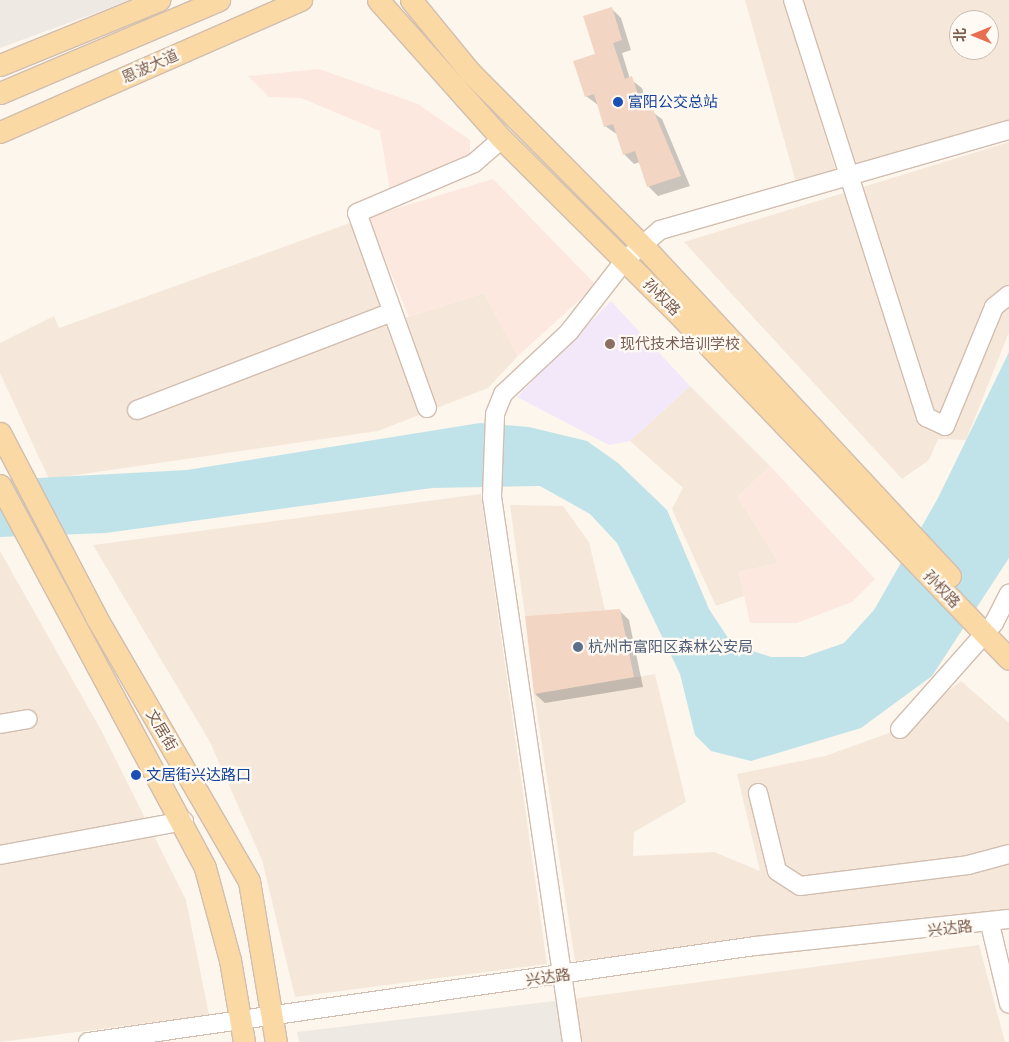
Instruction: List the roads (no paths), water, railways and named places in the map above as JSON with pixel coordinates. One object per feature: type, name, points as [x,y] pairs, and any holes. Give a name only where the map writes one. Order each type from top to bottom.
[{"type":"main road","points":[[0,65],[160,0]]},
{"type":"main road","points":[[0,93],[220,0]]},
{"type":"main road","name":"恩波大道","points":[[0,132],[301,0]]},
{"type":"main road","name":"孙权路","points":[[378,0],[502,139],[899,532]]},
{"type":"main road","name":"孙权路","points":[[411,0],[470,72],[641,244],[899,532],[989,628],[1009,659]]},
{"type":"main road","name":"文居街","points":[[0,433],[21,479],[56,544],[249,881],[276,1042]]},
{"type":"main road","name":"文居街","points":[[0,485],[29,544],[184,821],[218,909],[244,1042]]},
{"type":"main road","name":"孙权路","points":[[989,628],[1009,638]]},
{"type":"street","points":[[793,0],[848,179],[926,417],[945,426],[994,308],[1009,295]]},
{"type":"street","points":[[572,1042],[492,496],[495,414],[503,394],[569,332],[625,260],[641,244],[660,230],[848,179],[1009,130]]},
{"type":"street","points":[[427,408],[357,213],[474,163],[502,139]]},
{"type":"street","points":[[136,410],[392,312]]},
{"type":"street","points":[[900,729],[989,628],[1009,594]]},
{"type":"street","points":[[0,724],[28,719]]},
{"type":"street","points":[[758,793],[777,871],[800,886],[968,865],[1009,854]]},
{"type":"street","points":[[0,854],[184,821]]},
{"type":"street","name":"兴达路","points":[[88,1042],[755,946],[990,924],[1009,920]]},
{"type":"street","points":[[990,924],[1009,1004]]},
{"type":"water","points":[[1009,352],[1009,558],[932,676],[861,728],[751,761],[711,751],[695,735],[680,674],[617,543],[590,514],[540,486],[432,488],[106,533],[0,537],[0,480],[187,470],[480,423],[529,427],[587,441],[618,463],[667,510],[709,609],[732,644],[771,657],[804,657],[844,643],[874,610],[938,498]]},
{"type":"place","name":"富阳公交总站","points":[[618,102]]},
{"type":"place","name":"现代技术培训学校","points":[[610,344]]},
{"type":"place","name":"杭州市富阳区森林公安局","points":[[578,647]]},
{"type":"place","name":"文居街兴达路口","points":[[136,775]]}]
